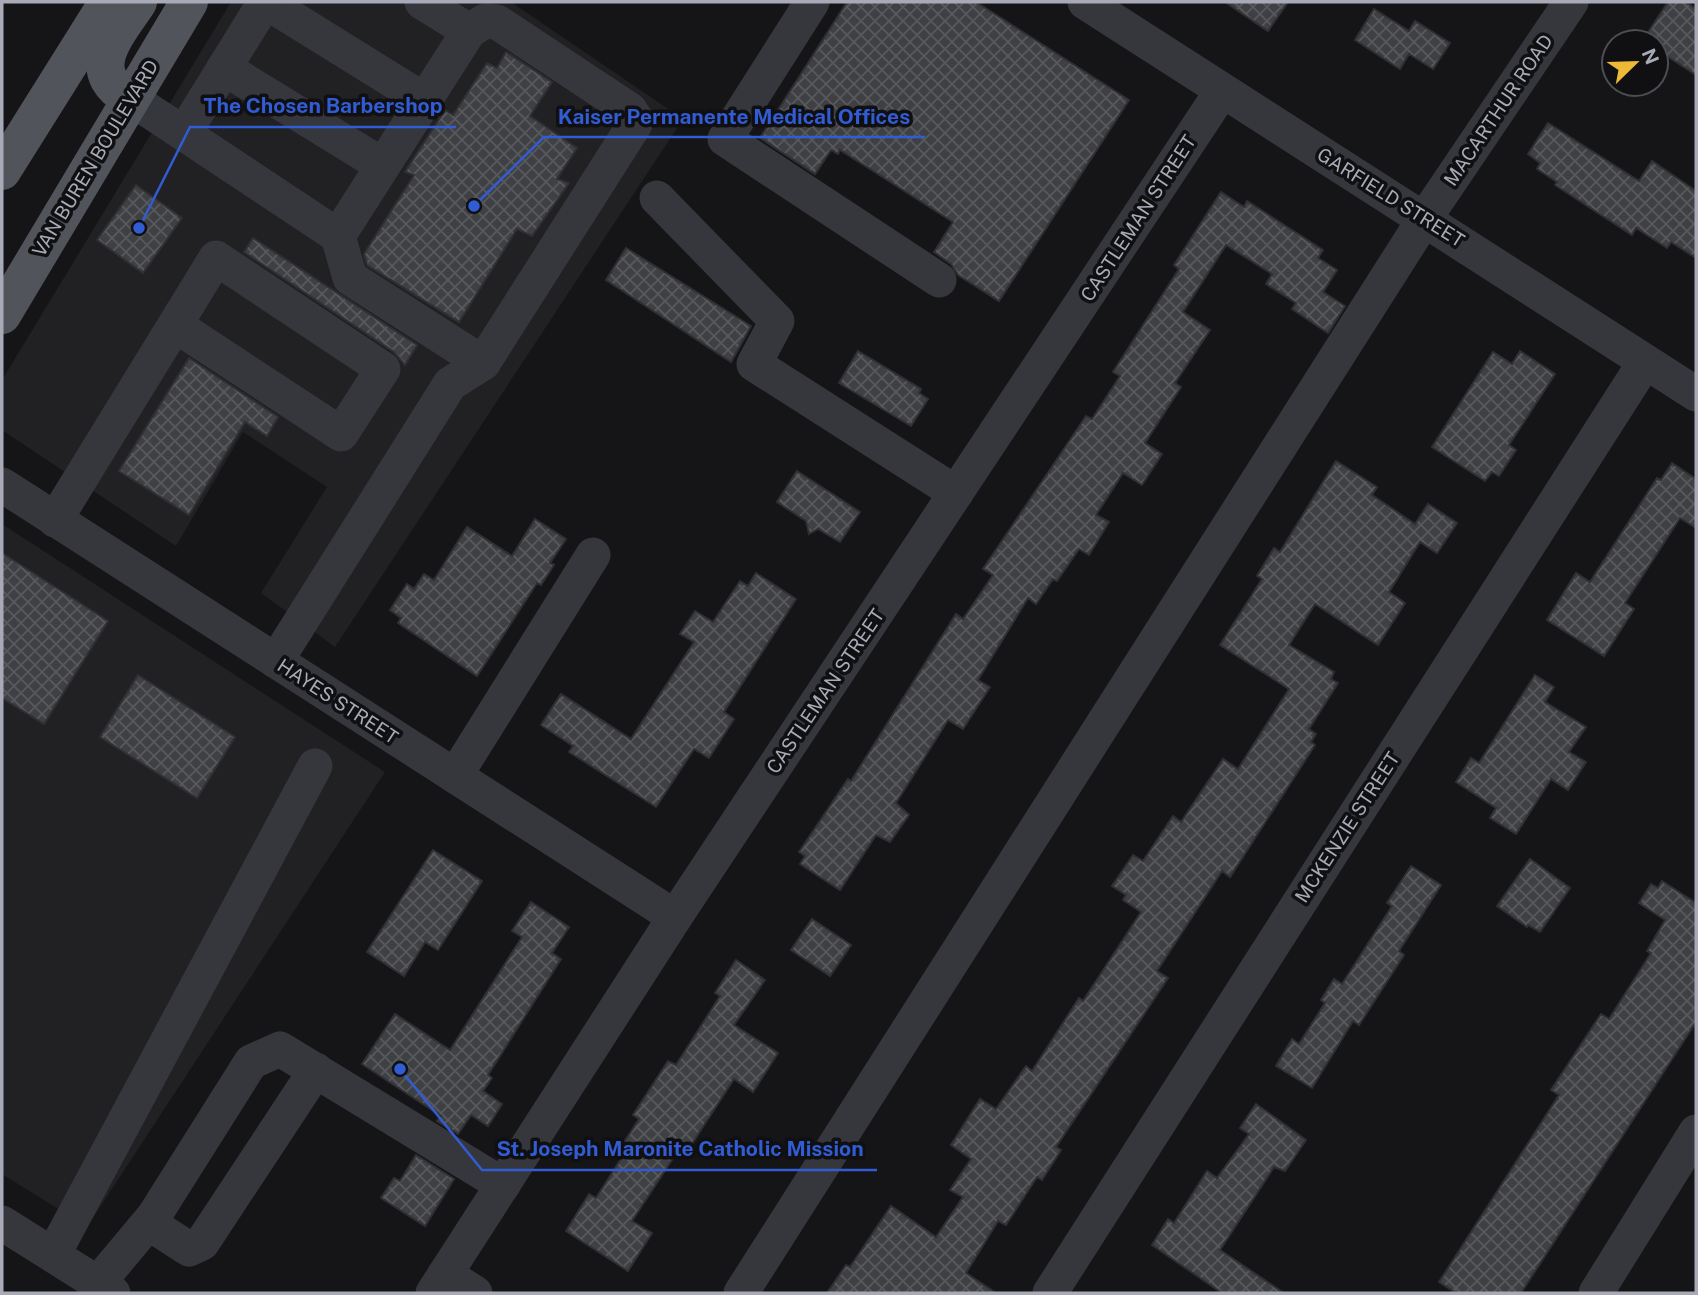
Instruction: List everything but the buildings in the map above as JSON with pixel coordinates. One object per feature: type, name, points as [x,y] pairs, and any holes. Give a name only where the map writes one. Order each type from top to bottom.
[{"type":"main road","points":[[2,170],[108,2]]},
{"type":"main road","points":[[130,98],[117,91],[106,77],[106,50],[138,2]]},
{"type":"main road","name":"VAN BUREN BOULEVARD","points":[[2,315],[189,2]]},
{"type":"street","points":[[184,133],[265,2],[424,100]]},
{"type":"street","points":[[422,2],[469,31]]},
{"type":"street","points":[[811,2],[725,139],[939,279]]},
{"type":"street","name":"GARFIELD STREET","points":[[1085,2],[1696,394]]},
{"type":"street","name":"MACARTHUR ROAD","points":[[741,1293],[1425,218],[1571,2]]},
{"type":"street","points":[[276,662],[450,384],[483,363],[635,124],[635,118],[630,110],[497,22],[485,20],[469,31],[338,236]]},
{"type":"street","points":[[224,68],[382,165]]},
{"type":"street","name":"CASTLEMAN STREET","points":[[439,1284],[675,917],[1222,91]]},
{"type":"street","points":[[130,98],[338,236],[350,278],[483,363]]},
{"type":"street","points":[[657,198],[778,321],[754,364],[956,493]]},
{"type":"street","points":[[55,520],[174,326],[216,258],[383,369],[341,435],[174,326]]},
{"type":"street","name":"MCKENZIE STREET","points":[[1050,1293],[1644,362]]},
{"type":"street","name":"HAYES STREET","points":[[2,485],[675,917]]},
{"type":"street","points":[[455,776],[593,555]]},
{"type":"street","points":[[53,1255],[316,766]]},
{"type":"street","points":[[2,1223],[106,1288],[251,1062],[280,1049],[503,1185]]},
{"type":"street","points":[[154,1216],[158,1228],[189,1249],[202,1243],[316,1070]]},
{"type":"street","points":[[1596,1293],[1696,1132]]},
{"type":"street","points":[[439,1284],[475,1293]]},
{"type":"shaded area","points":[[231,2],[511,2],[683,119],[335,647],[261,593],[327,487],[243,432],[176,546],[2,430],[2,380]]},
{"type":"shaded area","points":[[2,524],[385,772],[87,1227],[2,1174]]},
{"type":"place","name":"Kaiser Permanente Medical Offices","points":[[474,206]]},
{"type":"place","name":"The Chosen Barbershop","points":[[139,228]]},
{"type":"place","name":"St. Joseph Maronite Catholic Mission","points":[[400,1069]]}]
